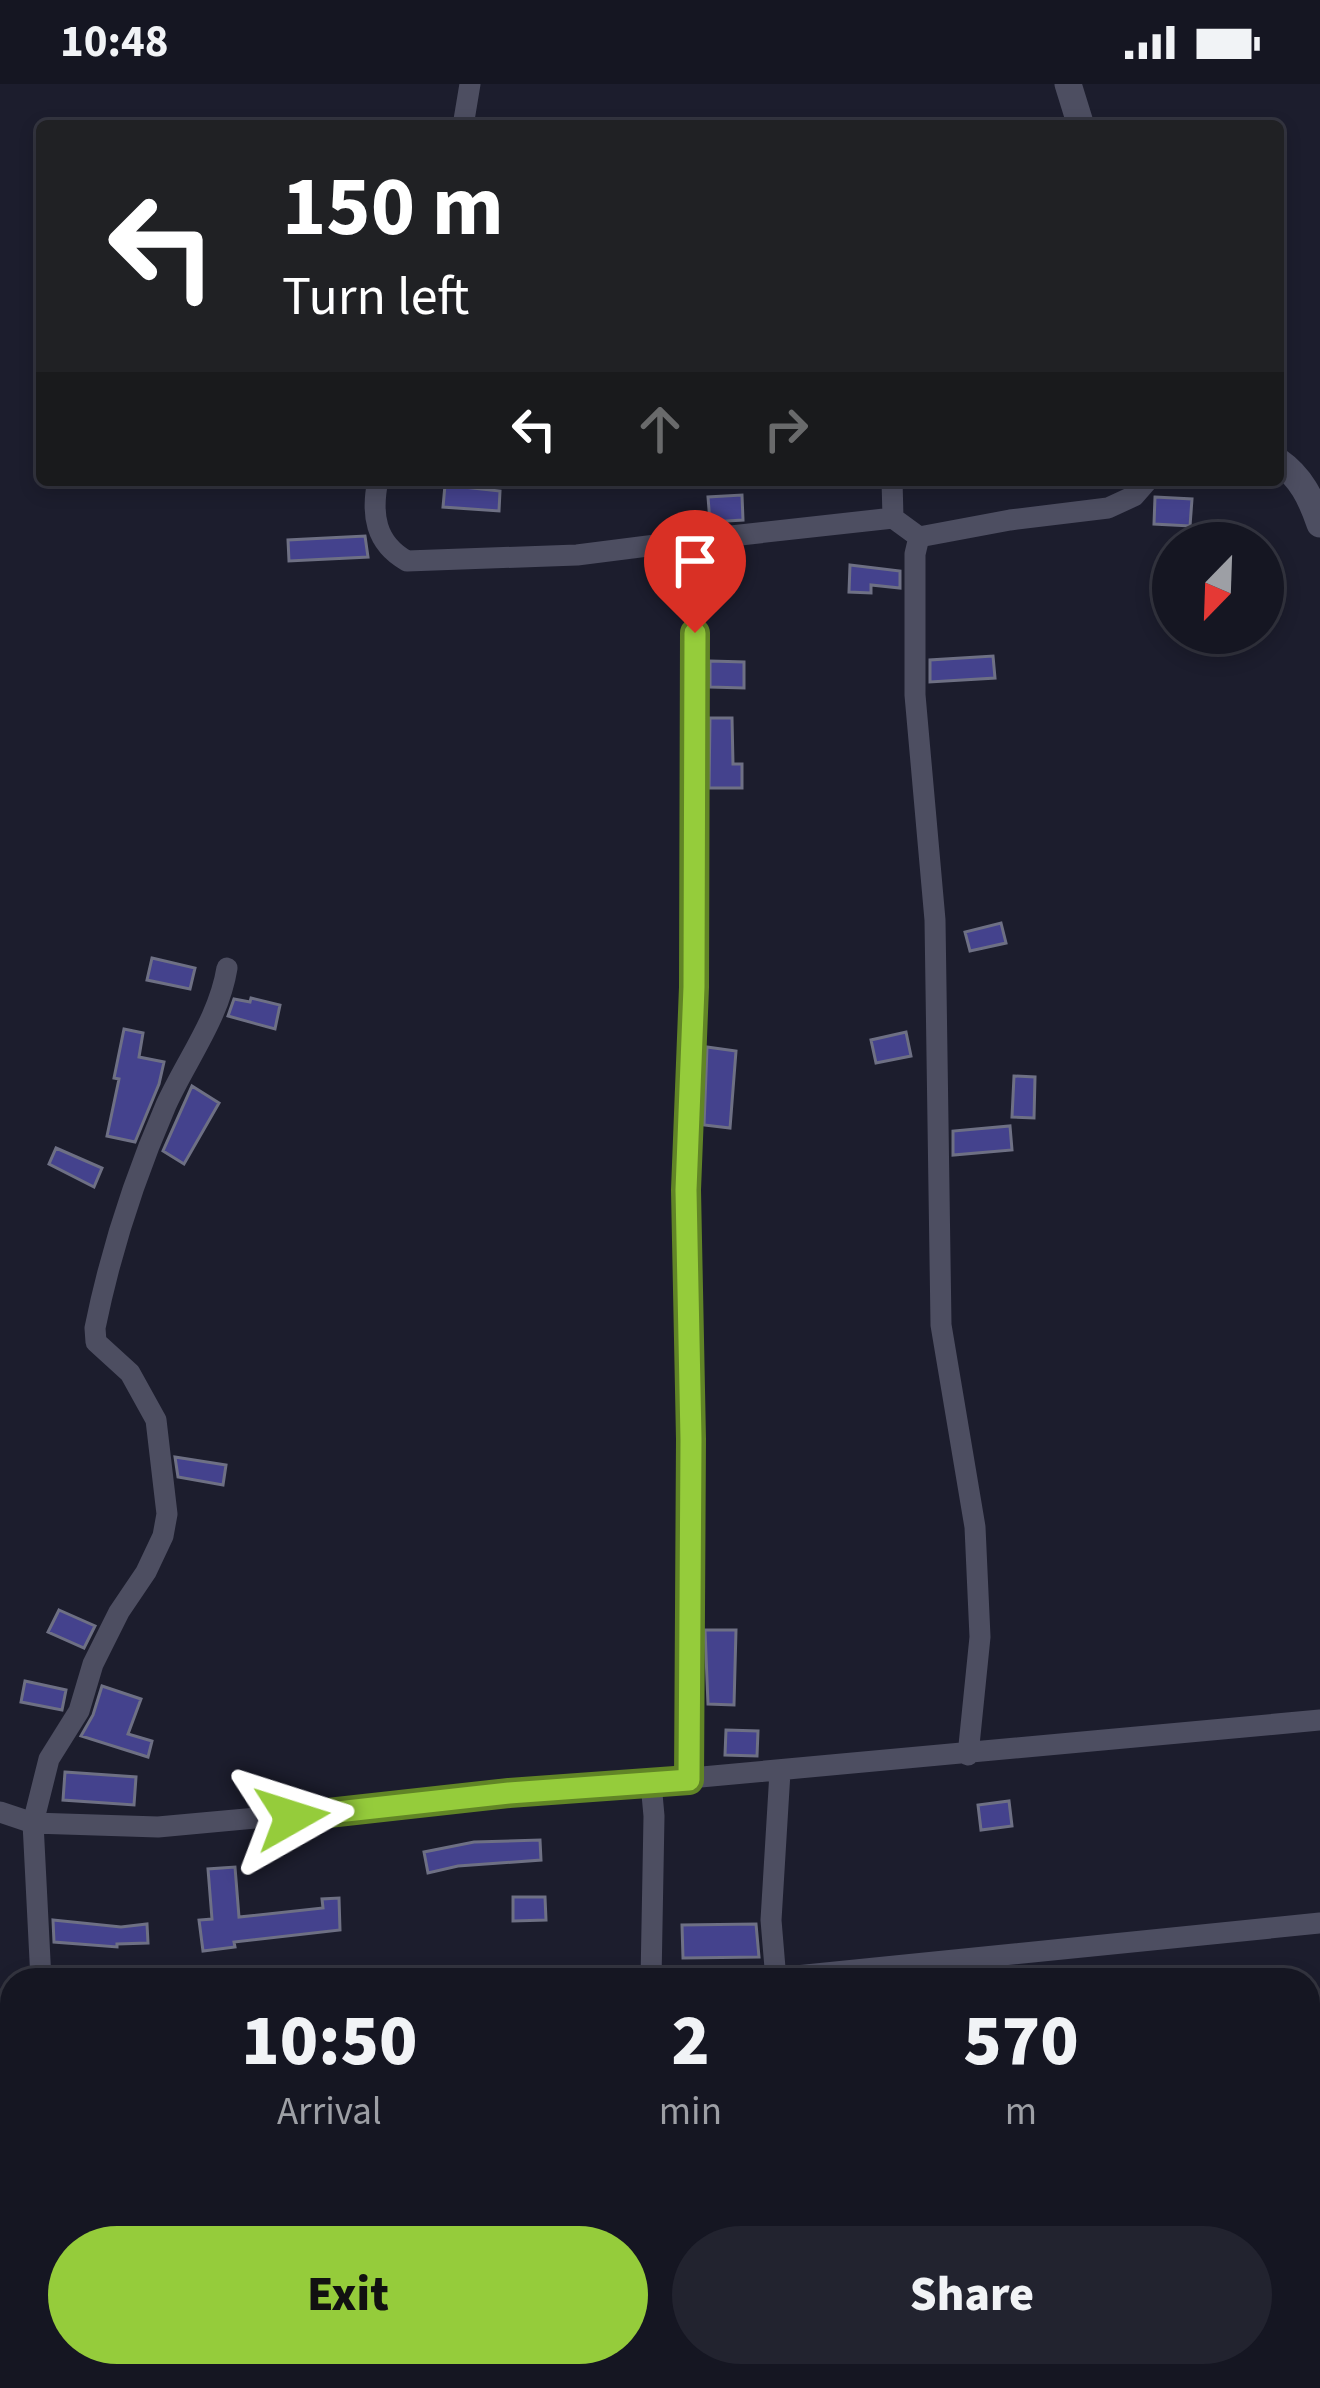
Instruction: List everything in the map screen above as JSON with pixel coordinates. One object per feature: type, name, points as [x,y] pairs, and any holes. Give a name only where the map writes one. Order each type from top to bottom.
[{"type":"street","points":[[464,120],[470,84]]},
{"type":"street","points":[[1068,84],[1079,120]]},
{"type":"street","points":[[1284,465],[1310,496],[1320,524]]},
{"type":"street","points":[[378,486],[375,524],[396,555],[407,561],[577,555],[893,518],[919,537],[1108,508],[1134,496],[1143,486]]},
{"type":"street","points":[[892,486],[893,518]]},
{"type":"street","points":[[919,537],[915,695],[935,920],[941,1325],[974,1527],[980,1637],[968,1755]]},
{"type":"street","points":[[689,1780],[691,1439],[686,1190],[694,987],[695,540]]},
{"type":"street","points":[[40,1968],[33,1823],[49,1759],[79,1712],[92,1664],[118,1612],[146,1572],[163,1536],[167,1514],[156,1420],[130,1373],[96,1342],[95,1328],[151,1145],[215,1011],[227,968]]},
{"type":"street","points":[[0,1812],[33,1823],[158,1827],[1320,1720]]},
{"type":"street","points":[[775,1968],[772,1920],[780,1772]]},
{"type":"street","points":[[651,1783],[651,1968]]},
{"type":"street","points":[[883,1968],[1320,1923]]},
{"type":"building","points":[[445,486],[500,491],[499,511],[443,507]]},
{"type":"building","points":[[742,495],[743,520],[710,522],[708,497]]},
{"type":"building","points":[[1155,497],[1192,499],[1190,522],[1154,522]]},
{"type":"building","points":[[365,536],[368,557],[289,561],[288,540]]},
{"type":"building","points":[[850,565],[900,571],[900,588],[871,585],[871,593],[849,592]]},
{"type":"building","points":[[993,656],[995,678],[930,682],[930,660]]},
{"type":"building","points":[[710,661],[744,662],[744,688],[710,687]]},
{"type":"building","points":[[710,718],[732,718],[733,764],[742,764],[742,788],[709,788]]},
{"type":"building","points":[[1001,923],[1006,943],[970,951],[965,932]]},
{"type":"building","points":[[152,958],[195,968],[190,989],[147,980]]},
{"type":"building","points":[[251,998],[280,1005],[275,1029],[228,1016],[234,999],[250,1002]]},
{"type":"building","points":[[124,1029],[143,1033],[139,1057],[164,1062],[135,1142],[107,1136]]},
{"type":"building","points":[[906,1032],[911,1056],[876,1063],[871,1040]]},
{"type":"building","points":[[707,1047],[736,1051],[730,1128],[704,1125]]},
{"type":"building","points":[[1014,1076],[1035,1077],[1034,1118],[1012,1117]]},
{"type":"building","points":[[192,1086],[219,1103],[184,1164],[163,1151]]},
{"type":"building","points":[[1010,1126],[1012,1150],[953,1155],[953,1131]]},
{"type":"building","points":[[56,1148],[102,1168],[94,1187],[49,1164]]},
{"type":"building","points":[[175,1457],[226,1465],[223,1485],[178,1477]]},
{"type":"building","points":[[59,1610],[95,1626],[84,1648],[48,1632]]},
{"type":"building","points":[[705,1630],[736,1630],[734,1705],[708,1704]]},
{"type":"building","points":[[25,1681],[66,1690],[62,1710],[21,1702]]},
{"type":"building","points":[[102,1686],[141,1699],[128,1734],[152,1741],[148,1757],[81,1736]]},
{"type":"building","points":[[726,1730],[758,1731],[757,1756],[725,1755]]},
{"type":"building","points":[[65,1772],[136,1777],[134,1805],[63,1800]]},
{"type":"building","points":[[1009,1801],[1012,1826],[981,1830],[978,1805]]},
{"type":"building","points":[[540,1840],[541,1860],[428,1873],[424,1852],[474,1842]]},
{"type":"building","points":[[235,1867],[239,1917],[323,1908],[322,1899],[339,1898],[340,1930],[234,1942],[235,1947],[203,1951],[199,1920],[212,1919],[208,1869]]},
{"type":"building","points":[[513,1897],[545,1897],[546,1920],[513,1921]]},
{"type":"building","points":[[53,1920],[121,1927],[147,1924],[148,1943],[117,1947],[54,1942]]},
{"type":"building","points":[[756,1924],[759,1957],[683,1958],[682,1925]]},
{"type":"route","points":[[292,1817],[509,1793],[689,1780],[691,1439],[686,1190],[694,987],[695,633]]}]
